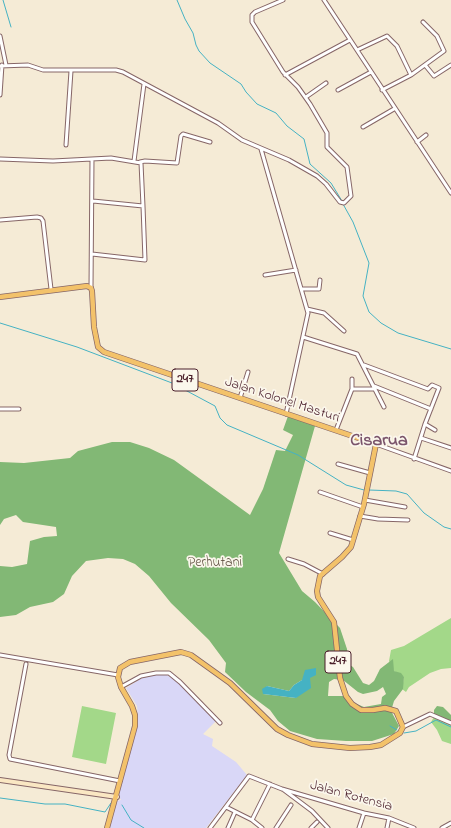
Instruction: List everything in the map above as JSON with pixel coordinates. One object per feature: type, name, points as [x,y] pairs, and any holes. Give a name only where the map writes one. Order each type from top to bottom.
[{"type":"main road","points":[[0,297],[51,289],[87,286],[91,288]]},
{"type":"main road","name":"Jalan Kolonel Masturi","points":[[91,288],[94,327],[100,350],[376,444]]},
{"type":"main road","name":"247","points":[[376,444],[365,500],[353,540],[347,552],[323,574],[318,581],[317,591],[318,598],[334,622],[339,672],[344,692],[352,704],[362,710],[385,708],[396,711],[403,727]]},
{"type":"main road","points":[[107,828],[117,797],[135,719],[132,706],[121,687],[118,675],[120,668],[126,663],[184,653],[201,661],[230,683],[277,728],[297,739],[327,746],[370,747],[381,745],[400,733],[403,727]]},
{"type":"main road","points":[[0,780],[117,797]]},
{"type":"street","points":[[3,65],[28,65],[43,70],[119,71],[218,123],[242,140],[289,160],[317,176],[326,184],[340,202],[344,203],[348,201],[351,193],[347,167],[327,147],[327,133],[306,97],[285,75],[251,18],[255,12],[283,0]]},
{"type":"street","points":[[324,0],[394,109],[451,193]]},
{"type":"street","points":[[382,90],[425,65],[444,50],[437,36],[423,22]]},
{"type":"street","points":[[0,36],[3,65],[0,95]]},
{"type":"street","points":[[357,50],[387,36],[397,46],[411,74]]},
{"type":"street","points":[[285,75],[350,40]]},
{"type":"street","points":[[425,65],[434,76],[451,65]]},
{"type":"street","points":[[66,145],[71,71]]},
{"type":"street","points":[[338,90],[371,72]]},
{"type":"street","points":[[306,97],[326,83]]},
{"type":"street","points":[[134,161],[144,84]]},
{"type":"street","points":[[363,127],[394,109]]},
{"type":"street","points":[[0,159],[52,161],[111,158],[140,162],[178,162],[181,136],[183,134],[210,142]]},
{"type":"street","points":[[417,142],[426,135]]},
{"type":"street","points":[[261,148],[307,309],[303,337],[286,414]]},
{"type":"street","points":[[91,288],[93,201],[92,159]]},
{"type":"street","points":[[92,254],[145,260],[140,162]]},
{"type":"street","points":[[93,201],[143,206]]},
{"type":"street","points":[[0,220],[41,218],[43,221],[51,289]]},
{"type":"street","points":[[265,275],[296,270]]},
{"type":"street","points":[[302,289],[319,289],[320,280]]},
{"type":"street","points":[[307,309],[324,313],[344,331]]},
{"type":"street","points":[[303,337],[354,352],[364,366],[384,407]]},
{"type":"street","points":[[364,366],[428,389],[431,385],[439,388],[414,458]]},
{"type":"street","points":[[240,398],[248,372]]},
{"type":"street","points":[[336,430],[352,389],[352,379]]},
{"type":"street","points":[[352,389],[375,387],[431,409]]},
{"type":"street","points":[[0,409],[19,409]]},
{"type":"street","points":[[425,424],[435,430]]},
{"type":"street","points":[[421,438],[451,448]]},
{"type":"street","points":[[376,444],[451,471]]},
{"type":"street","points":[[338,464],[370,473]]},
{"type":"street","points":[[320,492],[363,507]]},
{"type":"street","points":[[365,500],[405,507]]},
{"type":"street","points":[[360,516],[378,519],[408,520]]},
{"type":"street","points":[[330,533],[353,540]]},
{"type":"street","points":[[288,559],[323,574]]},
{"type":"street","points":[[0,661],[1,656],[118,675]]},
{"type":"street","points":[[26,664],[9,755],[10,759],[120,781]]},
{"type":"street","points":[[121,687],[142,676],[156,673],[169,673],[180,682],[220,723]]},
{"type":"street","points":[[403,727],[430,714],[451,723]]},
{"type":"street","points":[[210,828],[247,777],[252,776],[282,789],[312,811],[328,828]]},
{"type":"street","points":[[252,820],[270,784]]},
{"type":"street","name":"Jalan Rotensia","points":[[282,789],[389,818],[414,828]]},
{"type":"street","points":[[276,828],[291,805]]},
{"type":"street","points":[[226,807],[252,820],[262,828]]},
{"type":"street","points":[[228,828],[235,812]]},
{"type":"street","points":[[359,828],[364,812]]},
{"type":"street","points":[[387,828],[389,818]]},
{"type":"street","points":[[311,828],[317,822]]},
{"type":"street","points":[[442,828],[451,823]]},
{"type":"shaded area","points":[[160,674],[167,675],[178,682],[216,721],[203,734],[213,739],[212,746],[236,762],[247,775],[206,828],[110,828],[117,801],[121,800],[118,795],[138,716],[137,706],[126,688],[142,678]]},
{"type":"green space","name":"Perhutani","points":[[288,416],[315,426],[279,553],[302,591],[340,628],[347,649],[348,664],[353,667],[363,683],[369,685],[374,681],[380,669],[393,659],[394,671],[401,673],[404,677],[403,689],[394,701],[391,711],[399,726],[394,734],[372,741],[346,741],[317,739],[290,731],[278,721],[270,710],[246,692],[225,672],[226,663],[209,640],[171,603],[149,576],[135,564],[123,559],[108,558],[86,561],[72,576],[64,594],[53,602],[30,607],[16,615],[0,617],[0,566],[12,567],[27,564],[30,541],[44,537],[57,536],[56,527],[23,522],[16,515],[4,519],[0,525],[0,462],[24,463],[70,458],[78,451],[112,442],[130,442],[149,448],[174,460],[250,515],[263,489],[276,450],[285,451],[293,435],[283,430]],"holes":[[[334,679],[343,680],[358,692],[363,694],[377,691],[383,687],[386,694],[382,697],[381,704],[364,707],[347,700],[343,696],[328,696],[329,682]],[[302,680],[296,698],[263,694],[267,686],[289,691],[294,685]]]},
{"type":"green space","points":[[451,618],[451,668],[441,669],[430,673],[409,687],[406,692],[402,689],[404,677],[394,671],[389,661],[391,650],[404,646]]},
{"type":"green space","points":[[82,706],[116,713],[106,764],[72,757]]},
{"type":"green space","points":[[437,706],[443,707],[451,715],[451,725],[434,717],[434,710]]},
{"type":"green space","points":[[434,717],[451,725],[451,744],[442,741],[431,722]]},
{"type":"water","points":[[316,668],[316,675],[310,678],[311,688],[296,698],[263,694],[262,689],[267,686],[289,691],[294,685],[302,680],[305,670]]},
{"type":"waterway","points":[[3,0],[11,27]]},
{"type":"waterway","points":[[177,0],[193,33],[199,51],[210,63],[241,84],[257,104],[276,113],[287,126],[304,139],[310,164],[331,183],[342,201]]},
{"type":"waterway","points":[[343,204],[353,222],[369,263],[363,296],[369,312],[381,323],[398,333],[451,349]]},
{"type":"waterway","points":[[0,323],[77,347],[172,383],[215,406],[220,418],[227,425],[298,455],[346,485],[364,490]]},
{"type":"waterway","points":[[369,490],[396,491],[407,494],[424,513],[444,527],[451,529]]},
{"type":"waterway","points":[[404,733],[416,731],[436,720],[451,727]]},
{"type":"waterway","points":[[390,726],[397,730]]},
{"type":"waterway","points":[[0,798],[45,804],[65,804],[105,812],[111,803]]},
{"type":"waterway","points":[[122,805],[131,820],[144,828]]},
{"type":"district","name":"Cisarua","points":[[379,442]]}]
